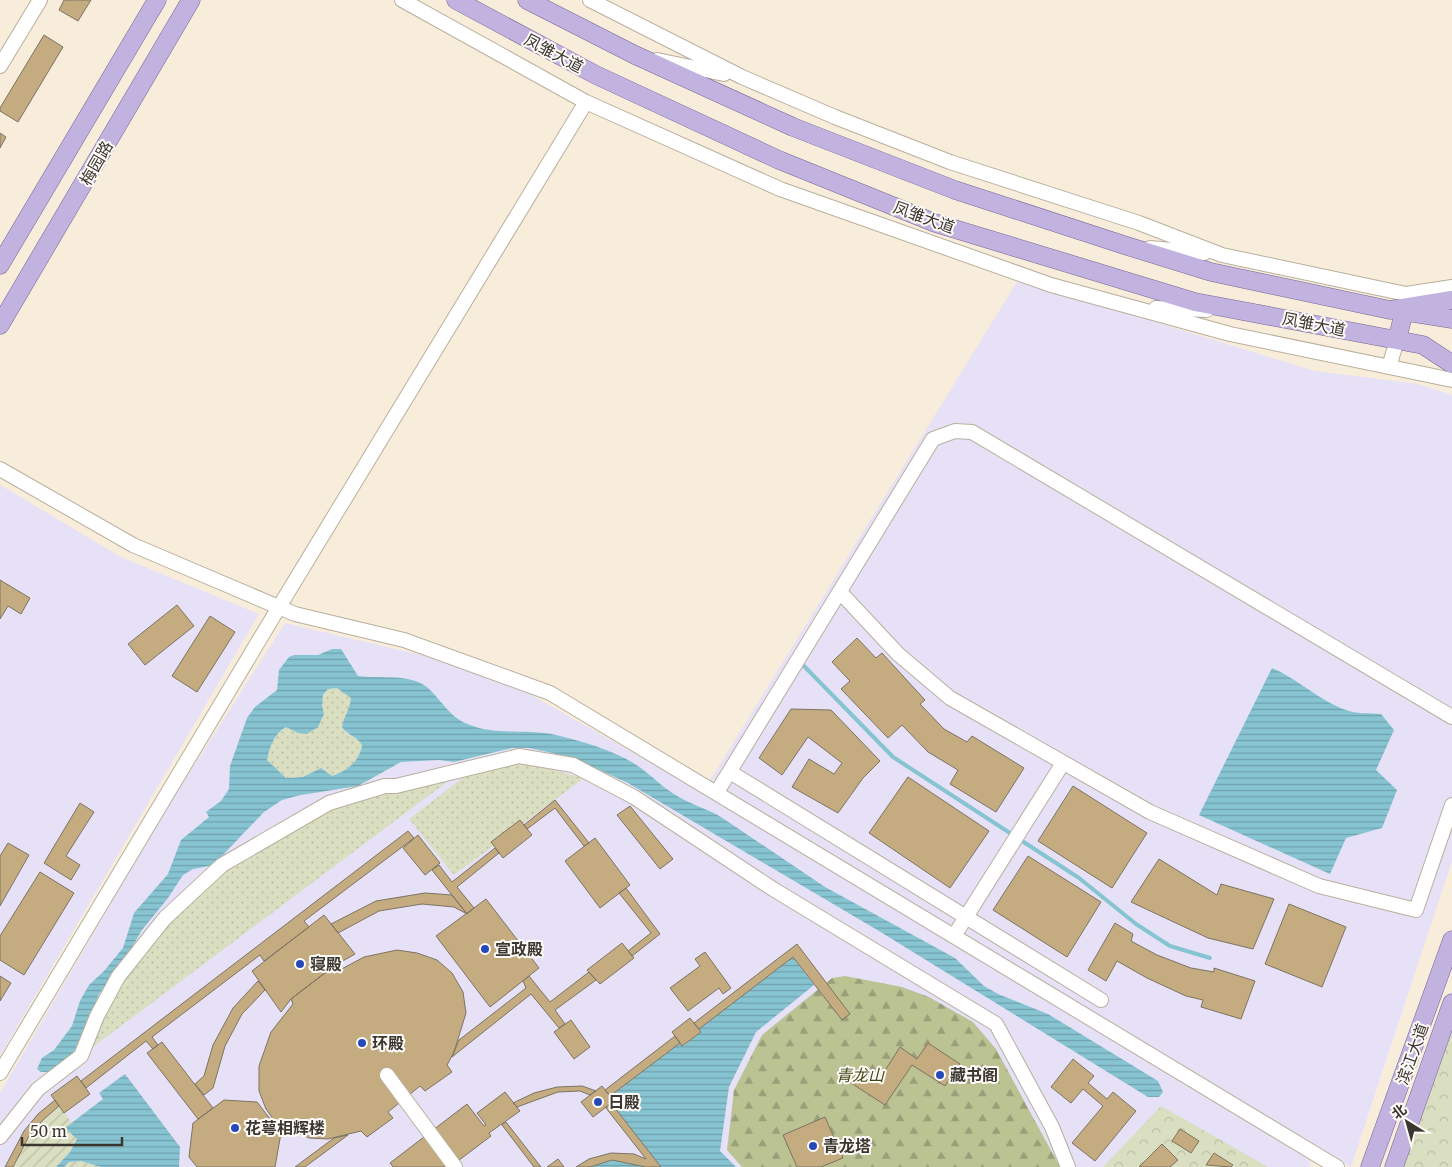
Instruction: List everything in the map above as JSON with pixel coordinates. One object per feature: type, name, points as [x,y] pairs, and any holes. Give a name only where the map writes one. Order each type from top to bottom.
[{"type":"main road","name":"梅园路","points":[[0,265],[158,0]]},
{"type":"main road","name":"梅园路","points":[[0,325],[191,0]]},
{"type":"main road","name":"凤雏大道","points":[[456,0],[596,75],[779,160],[926,219],[1195,302],[1452,350]]},
{"type":"main road","name":"凤雏大道","points":[[527,0],[634,55],[793,127],[955,190],[1211,272],[1397,311],[1452,319]]},
{"type":"main road","name":"凤雏大道","points":[[1397,311],[1452,300]]},
{"type":"main road","points":[[1397,311],[1397,340]]},
{"type":"main road","name":"凤雏大道","points":[[1423,345],[1452,364]]},
{"type":"main road","name":"滨江大道","points":[[1370,1167],[1452,940]]},
{"type":"main road","name":"滨江大道","points":[[1394,1167],[1452,1003]]},
{"type":"street","points":[[0,66],[40,0]]},
{"type":"street","points":[[402,0],[586,102],[780,189],[1050,285],[1230,334],[1452,380]]},
{"type":"street","points":[[590,0],[742,78],[950,162],[1140,223],[1222,255]]},
{"type":"street","points":[[634,55],[742,78]]},
{"type":"street","points":[[0,1073],[279,607],[586,102]]},
{"type":"street","points":[[1124,245],[1222,255],[1406,294],[1452,287]]},
{"type":"street","points":[[1132,308],[1239,310]]},
{"type":"street","points":[[1389,367],[1397,340]]},
{"type":"street","points":[[717,792],[933,440],[955,431],[972,432],[1452,717]]},
{"type":"street","points":[[0,469],[133,545],[295,614],[404,640],[550,693],[1338,1167]]},
{"type":"street","points":[[840,592],[898,654],[950,698],[1150,812],[1264,864],[1319,886],[1416,910],[1452,805]]},
{"type":"street","points":[[0,1137],[38,1089],[81,1056],[98,1016],[118,977],[165,918],[222,865],[329,803],[385,786],[396,786],[519,756],[573,765],[634,797],[773,889],[996,1024],[1052,1127],[1068,1167]]},
{"type":"street","points":[[954,936],[1063,763]]},
{"type":"street","points":[[730,772],[1102,1000]]},
{"type":"street","points":[[387,1076],[455,1167]]},
{"type":"shaded area","points":[[1018,280],[1315,371],[1418,384],[1452,395],[1452,861],[1351,1167],[1318,1151],[1309,1163],[1311,1167],[0,1167],[0,1093],[170,803],[285,623],[489,671],[703,792]]},
{"type":"shaded area","points":[[0,485],[121,557],[259,614],[0,1056]]},
{"type":"green space","points":[[337,688],[351,698],[349,714],[343,721],[347,734],[358,738],[362,745],[361,751],[352,765],[332,776],[321,768],[303,777],[286,778],[267,760],[273,741],[278,733],[286,727],[298,733],[324,714],[322,703],[324,695],[328,689]]},
{"type":"green space","points":[[525,763],[584,778],[454,875],[409,819],[473,770]]},
{"type":"green space","points":[[467,767],[81,1056],[118,977],[222,865],[329,803]]},
{"type":"green space","name":"青龙山","points":[[845,976],[902,987],[929,997],[973,1022],[996,1049],[1060,1167],[742,1167],[727,1150],[734,1090],[762,1035],[832,978]]},
{"type":"green space","points":[[1452,1003],[1452,1167],[1394,1167]]},
{"type":"green space","points":[[59,1106],[72,1123],[66,1128],[77,1139],[70,1152],[56,1167],[13,1167],[32,1134]]},
{"type":"green space","points":[[1161,1106],[1268,1167],[1103,1167]]},
{"type":"green space","points":[[81,1161],[101,1167],[64,1167],[69,1162]]},
{"type":"water","points":[[332,649],[341,649],[358,676],[404,678],[421,683],[452,714],[470,725],[491,730],[556,735],[598,747],[629,760],[674,794],[721,817],[825,887],[955,958],[984,986],[998,994],[1048,1014],[1158,1081],[1163,1092],[1159,1097],[1148,1097],[879,931],[628,783],[571,757],[529,748],[512,748],[454,762],[439,760],[401,762],[358,786],[282,800],[264,812],[220,858],[209,866],[193,869],[183,875],[168,898],[142,930],[121,966],[99,994],[83,1036],[73,1053],[58,1068],[50,1072],[41,1072],[37,1069],[42,1058],[54,1050],[72,1026],[80,1001],[89,985],[104,971],[123,948],[134,913],[168,874],[181,840],[209,817],[206,812],[221,801],[229,789],[230,766],[247,718],[255,707],[277,690],[279,670],[289,657],[294,655],[318,655]],"holes":[[[337,688],[351,698],[342,727],[362,745],[355,761],[348,768],[332,776],[321,768],[303,777],[286,778],[267,760],[273,741],[278,733],[286,727],[298,733],[307,734],[318,727],[324,714],[322,705],[323,695],[328,689]]]},
{"type":"water","points":[[1272,668],[1336,706],[1354,712],[1381,714],[1394,730],[1376,770],[1397,790],[1382,828],[1346,838],[1330,874],[1199,815]]},
{"type":"water","points":[[793,957],[814,985],[756,1032],[729,1087],[720,1151],[736,1167],[661,1167],[611,1103],[614,1101],[610,1096],[680,1043],[683,1046],[701,1032],[699,1029]]},
{"type":"water","points":[[125,1074],[180,1147],[179,1167],[101,1167],[81,1161],[69,1162],[64,1167],[56,1167],[70,1152],[77,1139],[65,1128],[103,1099],[99,1093]]},
{"type":"water","points":[[612,1160],[646,1167],[590,1167]]},
{"type":"building","points":[[64,0],[91,0],[78,21],[59,10]]},
{"type":"building","points":[[44,35],[63,47],[18,122],[0,111],[0,108]]},
{"type":"building","points":[[0,133],[6,137],[0,148]]},
{"type":"building","points":[[0,580],[30,598],[21,614],[8,606],[0,619]]},
{"type":"building","points":[[177,605],[194,626],[145,665],[128,644]]},
{"type":"building","points":[[210,616],[235,632],[197,692],[172,676]]},
{"type":"building","points":[[857,638],[876,658],[882,653],[925,700],[920,704],[944,729],[967,742],[972,736],[1024,768],[996,812],[950,784],[958,770],[928,752],[902,725],[888,738],[841,689],[850,681],[832,662]]},
{"type":"building","points":[[791,709],[831,710],[880,761],[863,778],[838,813],[792,787],[809,759],[834,774],[842,763],[808,737],[782,775],[759,758]]},
{"type":"building","points":[[908,777],[989,831],[950,888],[869,833]]},
{"type":"building","points":[[1073,786],[1147,833],[1112,888],[1038,841]]},
{"type":"building","points":[[555,800],[589,843],[584,846],[555,808],[527,829],[524,825]]},
{"type":"building","points":[[80,803],[94,812],[66,856],[80,865],[71,880],[44,863]]},
{"type":"building","points":[[630,806],[673,859],[660,869],[617,815]]},
{"type":"building","points":[[520,820],[532,835],[503,858],[491,842]]},
{"type":"building","points":[[408,831],[414,838],[304,921],[309,927],[264,961],[260,955],[152,1037],[158,1045],[153,1049],[146,1041],[86,1088],[81,1081]]},
{"type":"building","points":[[418,835],[440,863],[425,875],[403,848]]},
{"type":"building","points":[[595,838],[630,885],[600,908],[565,861]]},
{"type":"building","points":[[8,843],[29,855],[0,906],[0,856]]},
{"type":"building","points":[[495,848],[499,853],[457,887],[474,908],[467,914],[432,870],[439,865],[452,882]]},
{"type":"building","points":[[1028,856],[1101,902],[1067,957],[993,910]]},
{"type":"building","points":[[1159,859],[1217,895],[1221,884],[1274,899],[1253,949],[1208,938],[1131,902]]},
{"type":"building","points":[[40,872],[74,893],[24,975],[0,960],[0,936]]},
{"type":"building","points":[[626,888],[660,934],[632,956],[628,951],[651,933],[619,893]]},
{"type":"building","points":[[425,893],[452,895],[467,914],[454,907],[422,904],[379,911],[338,933],[331,924],[376,901]]},
{"type":"building","name":"宣政殿","points":[[486,899],[539,968],[490,1007],[436,936]]},
{"type":"building","points":[[1289,904],[1346,927],[1322,987],[1265,964]]},
{"type":"building","name":"寝殿","points":[[324,915],[355,954],[334,966],[291,999],[281,1012],[252,971]]},
{"type":"building","points":[[1115,923],[1133,934],[1131,941],[1157,955],[1191,968],[1214,972],[1214,968],[1255,981],[1241,1019],[1201,1007],[1203,1000],[1186,996],[1147,978],[1117,961],[1106,981],[1088,970]]},
{"type":"building","points":[[622,943],[634,958],[600,984],[587,970]]},
{"type":"building","points":[[797,944],[850,1014],[842,1020],[793,957],[699,1029],[694,1023]]},
{"type":"building","name":"环殿","points":[[397,950],[417,953],[437,960],[452,973],[463,992],[466,1013],[454,1052],[447,1065],[452,1072],[425,1091],[420,1086],[388,1112],[393,1118],[367,1137],[361,1131],[328,1139],[309,1138],[276,1123],[266,1109],[259,1091],[259,1066],[271,1032],[293,1004],[291,999],[334,966],[338,971],[364,957]]},
{"type":"building","points":[[705,952],[731,988],[723,994],[719,988],[688,1011],[670,988],[700,966],[695,959]]},
{"type":"building","points":[[589,972],[596,980],[555,1010],[565,1024],[559,1028],[531,994],[452,1057],[459,1040],[526,988],[523,981],[529,976],[550,1002]]},
{"type":"building","points":[[0,976],[11,983],[0,1001]]},
{"type":"building","points":[[258,981],[265,990],[242,1014],[225,1046],[213,1088],[204,1095],[195,1084],[204,1076],[213,1045],[233,1008]]},
{"type":"building","points":[[690,1018],[701,1032],[682,1046],[672,1032]]},
{"type":"building","points":[[571,1020],[590,1047],[574,1059],[554,1032]]},
{"type":"building","points":[[675,1036],[680,1043],[610,1096],[605,1090]]},
{"type":"building","points":[[162,1042],[213,1108],[198,1119],[147,1053]]},
{"type":"building","name":"藏书阁","points":[[928,1043],[960,1064],[945,1086],[912,1065],[885,1105],[848,1081],[856,1069],[877,1083],[900,1047],[917,1059]]},
{"type":"building","points":[[1073,1059],[1094,1076],[1088,1083],[1107,1099],[1113,1092],[1136,1111],[1095,1161],[1072,1143],[1103,1106],[1083,1089],[1071,1103],[1051,1087]]},
{"type":"building","points":[[77,1076],[90,1094],[64,1113],[51,1095]]},
{"type":"building","points":[[582,1086],[596,1091],[590,1095],[580,1091],[558,1092],[517,1107],[513,1103],[534,1093],[557,1087]]},
{"type":"building","name":"日殿","points":[[602,1086],[614,1101],[593,1117],[581,1102]]},
{"type":"building","points":[[505,1092],[520,1111],[489,1133],[491,1136],[450,1167],[393,1167],[390,1163],[467,1104],[484,1126],[486,1125],[477,1113]]},
{"type":"building","points":[[55,1100],[59,1106],[29,1136],[13,1167],[5,1167],[24,1131],[38,1114]]},
{"type":"building","name":"花萼相辉楼","points":[[224,1100],[257,1102],[281,1133],[275,1167],[197,1167],[189,1157],[193,1123]]},
{"type":"building","points":[[611,1103],[661,1167],[646,1167],[612,1160],[590,1167],[576,1167],[589,1159],[611,1153],[634,1154],[646,1159],[606,1108]]},
{"type":"building","name":"青龙塔","points":[[825,1117],[843,1158],[821,1167],[797,1167],[783,1135]]},
{"type":"building","points":[[506,1122],[541,1167],[534,1167],[502,1125]]},
{"type":"building","points":[[1180,1129],[1199,1141],[1191,1153],[1172,1141]]},
{"type":"building","points":[[348,1135],[305,1167],[295,1167],[334,1138]]},
{"type":"building","points":[[1162,1144],[1178,1160],[1170,1167],[1139,1167]]},
{"type":"building","points":[[1214,1153],[1233,1165],[1231,1167],[1206,1165]]},
{"type":"building","points":[[558,1159],[564,1167],[547,1167]]},
{"type":"waterway","points":[[802,664],[893,757],[1013,835]]},
{"type":"waterway","points":[[1019,839],[1079,878],[1136,924],[1170,946],[1210,958]]},
{"type":"place","name":"宣政殿","points":[[485,949]]},
{"type":"place","name":"寝殿","points":[[300,964]]},
{"type":"place","name":"环殿","points":[[362,1043]]},
{"type":"place","name":"藏书阁","points":[[940,1075]]},
{"type":"place","name":"日殿","points":[[598,1102]]},
{"type":"place","name":"花萼相辉楼","points":[[235,1128]]},
{"type":"place","name":"青龙塔","points":[[813,1146]]}]
